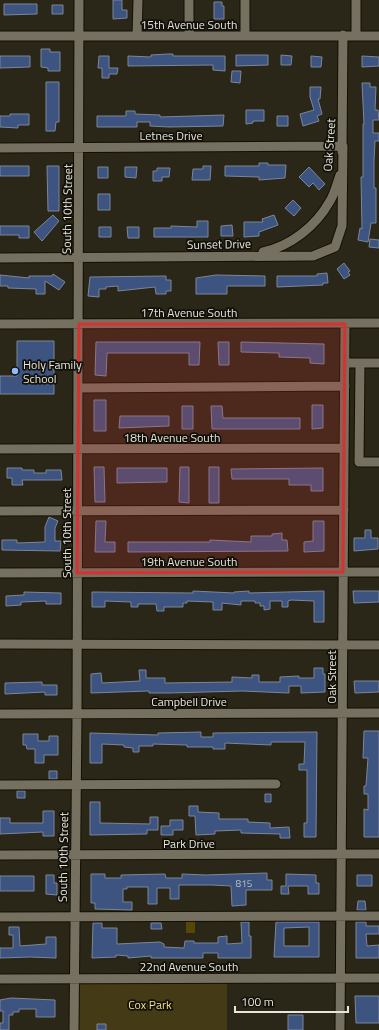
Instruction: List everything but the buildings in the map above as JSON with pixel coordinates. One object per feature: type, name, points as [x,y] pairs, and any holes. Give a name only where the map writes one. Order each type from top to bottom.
[{"type":"street","name":"South 10th Street","points":[[74,1030],[80,0]]},
{"type":"street","points":[[137,36],[138,0]]},
{"type":"street","points":[[189,0],[189,36]]},
{"type":"street","points":[[245,0],[245,35]]},
{"type":"street","points":[[356,0],[356,36]]},
{"type":"street","name":"Oak Street","points":[[249,256],[279,248],[300,236],[318,219],[331,200],[340,172],[343,146],[343,35]]},
{"type":"street","name":"15th Avenue South","points":[[0,36],[379,36]]},
{"type":"street","name":"Letnes Drive","points":[[0,148],[343,146]]},
{"type":"street","name":"Sunset Drive","points":[[0,258],[313,256],[335,247],[342,226],[343,146]]},
{"type":"street","name":"17th Avenue South","points":[[0,324],[379,323]]},
{"type":"street","name":"Oak Street","points":[[340,1030],[345,324]]},
{"type":"street","points":[[345,363],[379,363]]},
{"type":"street","points":[[360,363],[359,462],[379,462]]},
{"type":"street","points":[[78,388],[345,386]]},
{"type":"street","points":[[344,420],[359,420]]},
{"type":"street","name":"18th Avenue South","points":[[0,450],[344,448]]},
{"type":"street","points":[[0,511],[344,510]]},
{"type":"street","name":"19th Avenue South","points":[[0,573],[379,572]]},
{"type":"street","points":[[0,644],[379,645]]},
{"type":"street","name":"Campbell Drive","points":[[0,714],[379,713]]},
{"type":"street","points":[[0,785],[276,784]]},
{"type":"street","name":"Park Drive","points":[[0,856],[379,854]]},
{"type":"street","points":[[0,917],[379,916]]},
{"type":"street","name":"22nd Avenue South","points":[[0,979],[379,978]]},
{"type":"highlighted area","points":[[79,324],[345,324],[343,572],[77,573]]},
{"type":"green space","name":"Cox Park","points":[[227,978],[227,1030],[73,1030],[74,979]]},
{"type":"shaded area","points":[[186,920],[195,920],[195,933],[186,933]]},
{"type":"place","name":"Holy Family School","points":[[15,371]]}]
